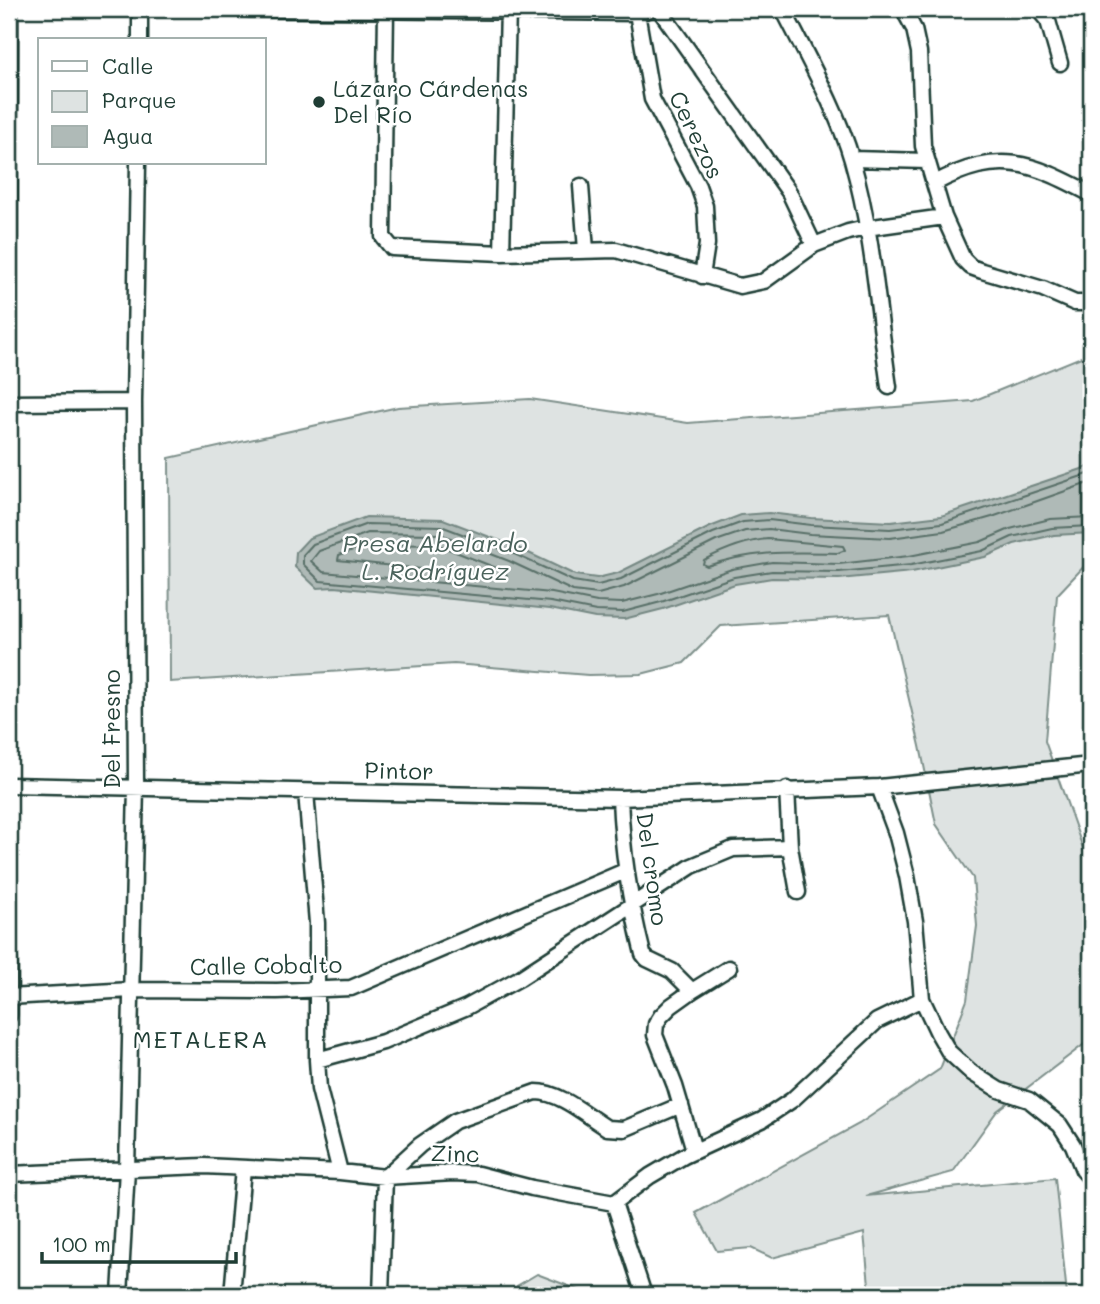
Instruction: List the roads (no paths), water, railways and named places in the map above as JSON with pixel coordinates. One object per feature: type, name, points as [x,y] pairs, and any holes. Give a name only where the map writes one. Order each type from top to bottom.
[{"type":"street","points":[[9,356],[10,9]]},
{"type":"street","points":[[140,9],[140,38]]},
{"type":"street","points":[[249,9],[637,13],[652,9]]},
{"type":"street","points":[[386,9],[383,237],[392,248],[502,253],[586,250],[627,253],[740,286],[764,281],[814,245],[866,228],[944,217]]},
{"type":"street","points":[[659,9],[789,192],[814,245]]},
{"type":"street","points":[[783,9],[817,77],[852,159],[866,228],[889,387]]},
{"type":"street","points":[[903,9],[914,29],[919,52],[923,146],[944,217],[963,259],[971,267],[1042,289],[1075,303],[1091,303]]},
{"type":"street","points":[[1038,9],[1048,21],[1060,63]]},
{"type":"street","points":[[502,253],[508,10]]},
{"type":"street","name":"Cerezos","points":[[637,13],[652,99],[698,186],[705,206],[707,244],[702,276]]},
{"type":"street","points":[[852,159],[927,161]]},
{"type":"street","points":[[935,183],[968,167],[1002,162],[1039,169],[1091,194]]},
{"type":"street","name":"Del Fresno","points":[[120,1295],[127,1169],[136,787],[134,401],[138,164]]},
{"type":"street","points":[[581,186],[586,250]]},
{"type":"street","points":[[9,404],[134,401]]},
{"type":"street","name":"Pintor","points":[[9,785],[620,798],[879,787],[1091,765]]},
{"type":"street","points":[[879,787],[906,876],[915,921],[922,999],[938,1033],[960,1063],[985,1082],[1029,1100],[1046,1113],[1068,1135],[1083,1170],[1091,1179]]},
{"type":"street","points":[[787,789],[790,847],[798,892]]},
{"type":"street","points":[[306,792],[317,923],[319,1089],[340,1172]]},
{"type":"street","name":"Del cromo","points":[[620,798],[625,871],[631,908],[646,960],[672,971],[692,991]]},
{"type":"street","points":[[317,1060],[383,1042],[467,1007],[520,978],[692,866],[723,852],[790,847]]},
{"type":"street","name":"Calle Cobalto","points":[[9,997],[131,990],[351,988],[625,871]]},
{"type":"street","points":[[9,959],[9,1015]]},
{"type":"street","points":[[694,1150],[681,1105],[655,1035],[656,1024],[670,1006],[729,968]]},
{"type":"street","points":[[644,1295],[614,1203],[650,1176],[694,1150],[762,1120],[792,1100],[877,1021],[922,999]]},
{"type":"street","points":[[381,1295],[385,1177],[420,1145],[455,1121],[536,1092],[546,1092],[558,1097],[607,1128],[615,1130],[624,1129],[681,1105]]},
{"type":"street","name":"Zinc","points":[[9,1174],[204,1166],[340,1172],[385,1177],[478,1174],[532,1188],[614,1203]]},
{"type":"street","points":[[232,1295],[243,1168]]},
{"type":"water","name":"Presa Abelardo L. Rodríguez","points":[[1091,466],[1091,533],[1054,535],[1014,544],[985,557],[912,572],[839,579],[772,578],[735,584],[663,609],[624,619],[595,618],[550,609],[335,587],[317,588],[295,567],[296,552],[309,538],[366,517],[443,519],[516,547],[575,575],[597,578],[618,573],[710,527],[741,515],[769,513],[891,522],[941,516]]},
{"type":"place","name":"Lázaro Cárdenas Del Río","points":[[319,102]]},
{"type":"district","name":"METALERA","points":[[201,1040]]}]
